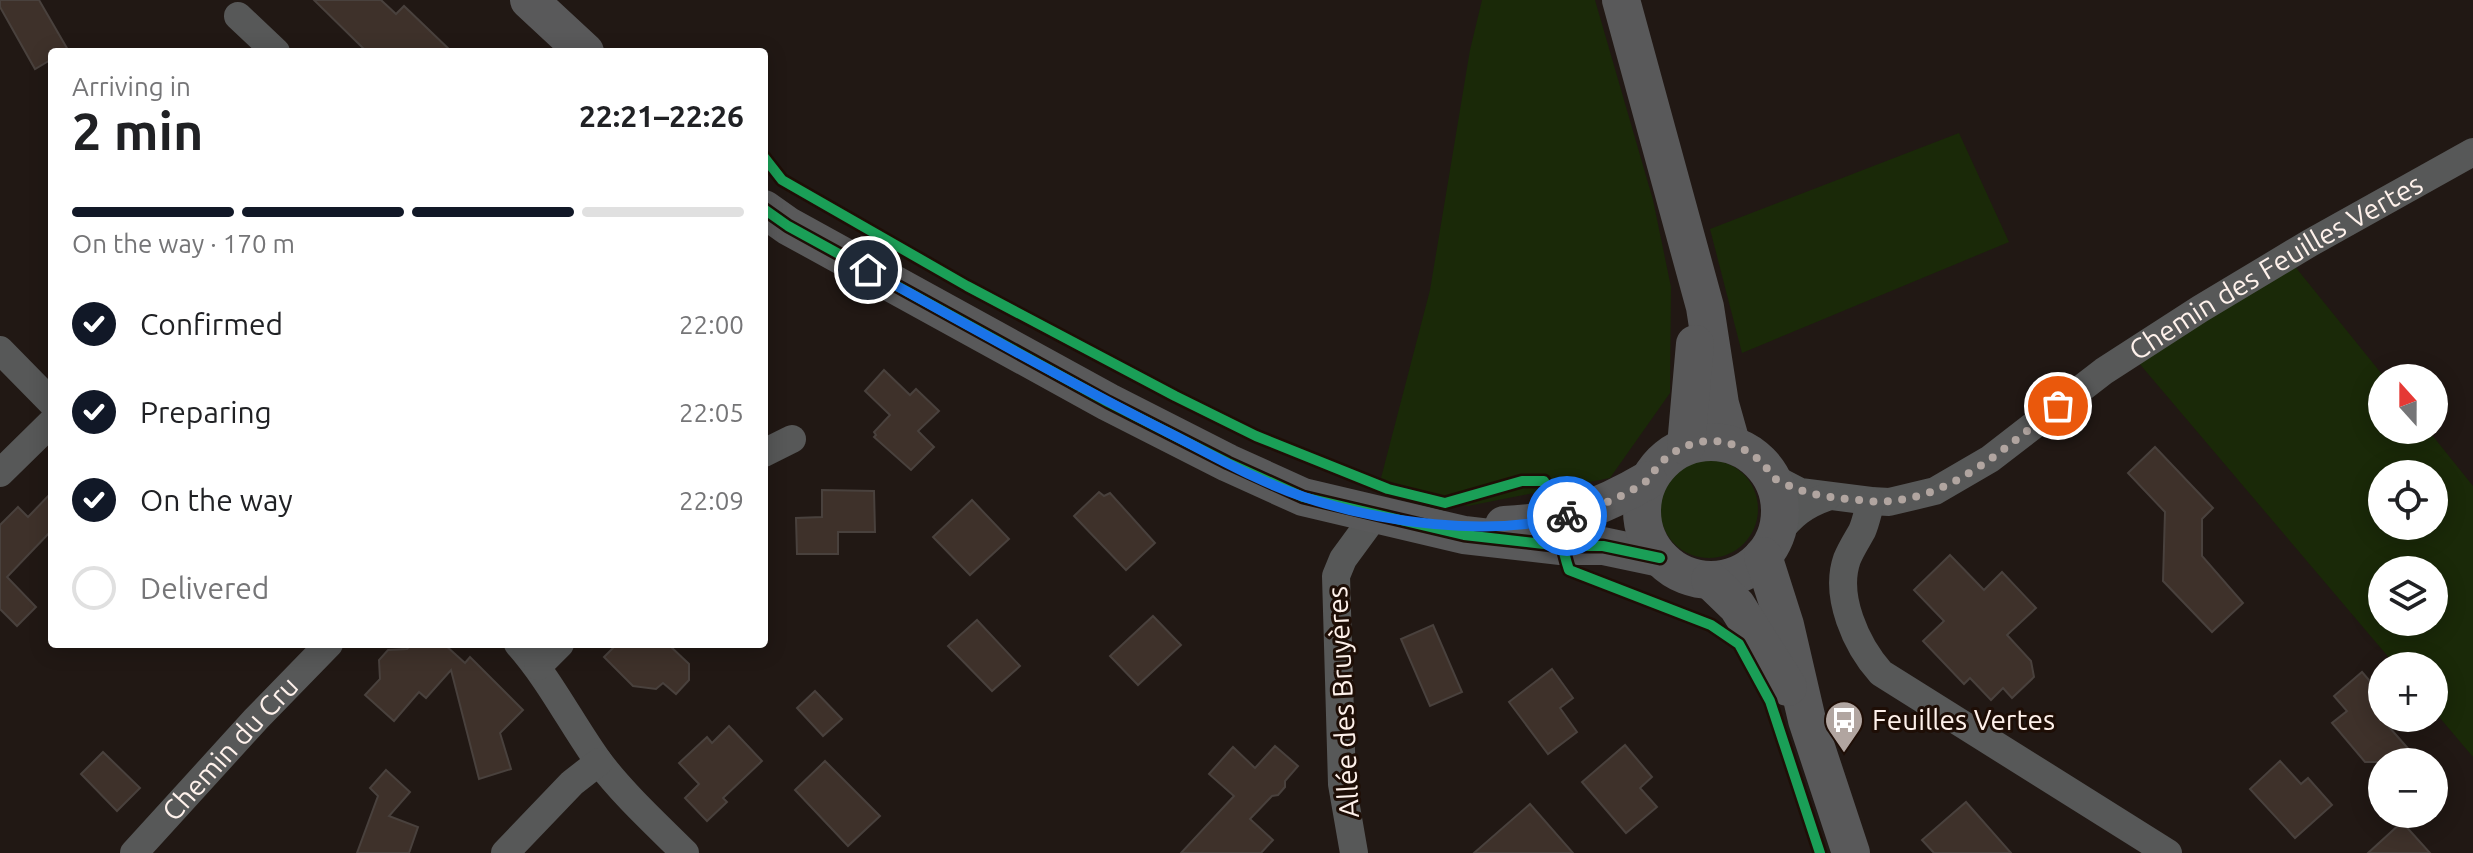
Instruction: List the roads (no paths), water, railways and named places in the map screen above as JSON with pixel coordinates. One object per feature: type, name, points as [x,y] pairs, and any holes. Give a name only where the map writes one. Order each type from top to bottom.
[{"type":"main road","points":[[529,0],[581,48]]},
{"type":"main road","points":[[1621,0],[1705,307],[1720,404],[1731,443]]},
{"type":"main road","points":[[768,212],[788,226],[1108,402],[1303,497],[1464,535],[1561,546],[1603,546],[1660,558]]},
{"type":"main road","points":[[1684,234],[1696,351],[1686,446]]},
{"type":"main road","points":[[1418,524],[1515,524],[1559,518],[1607,504],[1648,480],[1670,454],[1708,441],[1731,443],[1748,451],[1773,478],[1780,496],[1781,515],[1770,545],[1748,570],[1730,577],[1710,580],[1675,570],[1660,558],[1648,541],[1642,521],[1642,501],[1648,480]]},
{"type":"main road","points":[[1770,545],[1807,720],[1851,853]]},
{"type":"main road","points":[[1710,580],[1744,616],[1807,720]]},
{"type":"street","points":[[238,16],[272,48]]},
{"type":"street","name":"Chemin des Feuilles Vertes","points":[[1773,478],[1800,492],[1871,501],[1911,498],[1935,491],[1990,459],[2104,371],[2200,309],[2473,152]]},
{"type":"street","points":[[0,350],[48,399]]},
{"type":"street","points":[[0,473],[48,426]]},
{"type":"street","points":[[768,451],[792,439]]},
{"type":"street","points":[[1770,545],[1791,516],[1806,505],[1827,497]]},
{"type":"street","points":[[1871,501],[1844,574],[1850,618],[1867,657],[1881,673],[2168,853]]},
{"type":"street","name":"Allée des Bruyères","points":[[1354,853],[1342,784],[1336,576],[1343,559],[1376,514]]},
{"type":"street","name":"Chemin du Cru","points":[[134,853],[325,648]]},
{"type":"street","points":[[522,648],[538,666],[599,762],[685,853]]},
{"type":"street","points":[[538,666],[556,648]]},
{"type":"street","points":[[505,853],[572,783],[599,762]]},
{"type":"place","name":"Feuilles Vertes","points":[[1844,754]]}]
